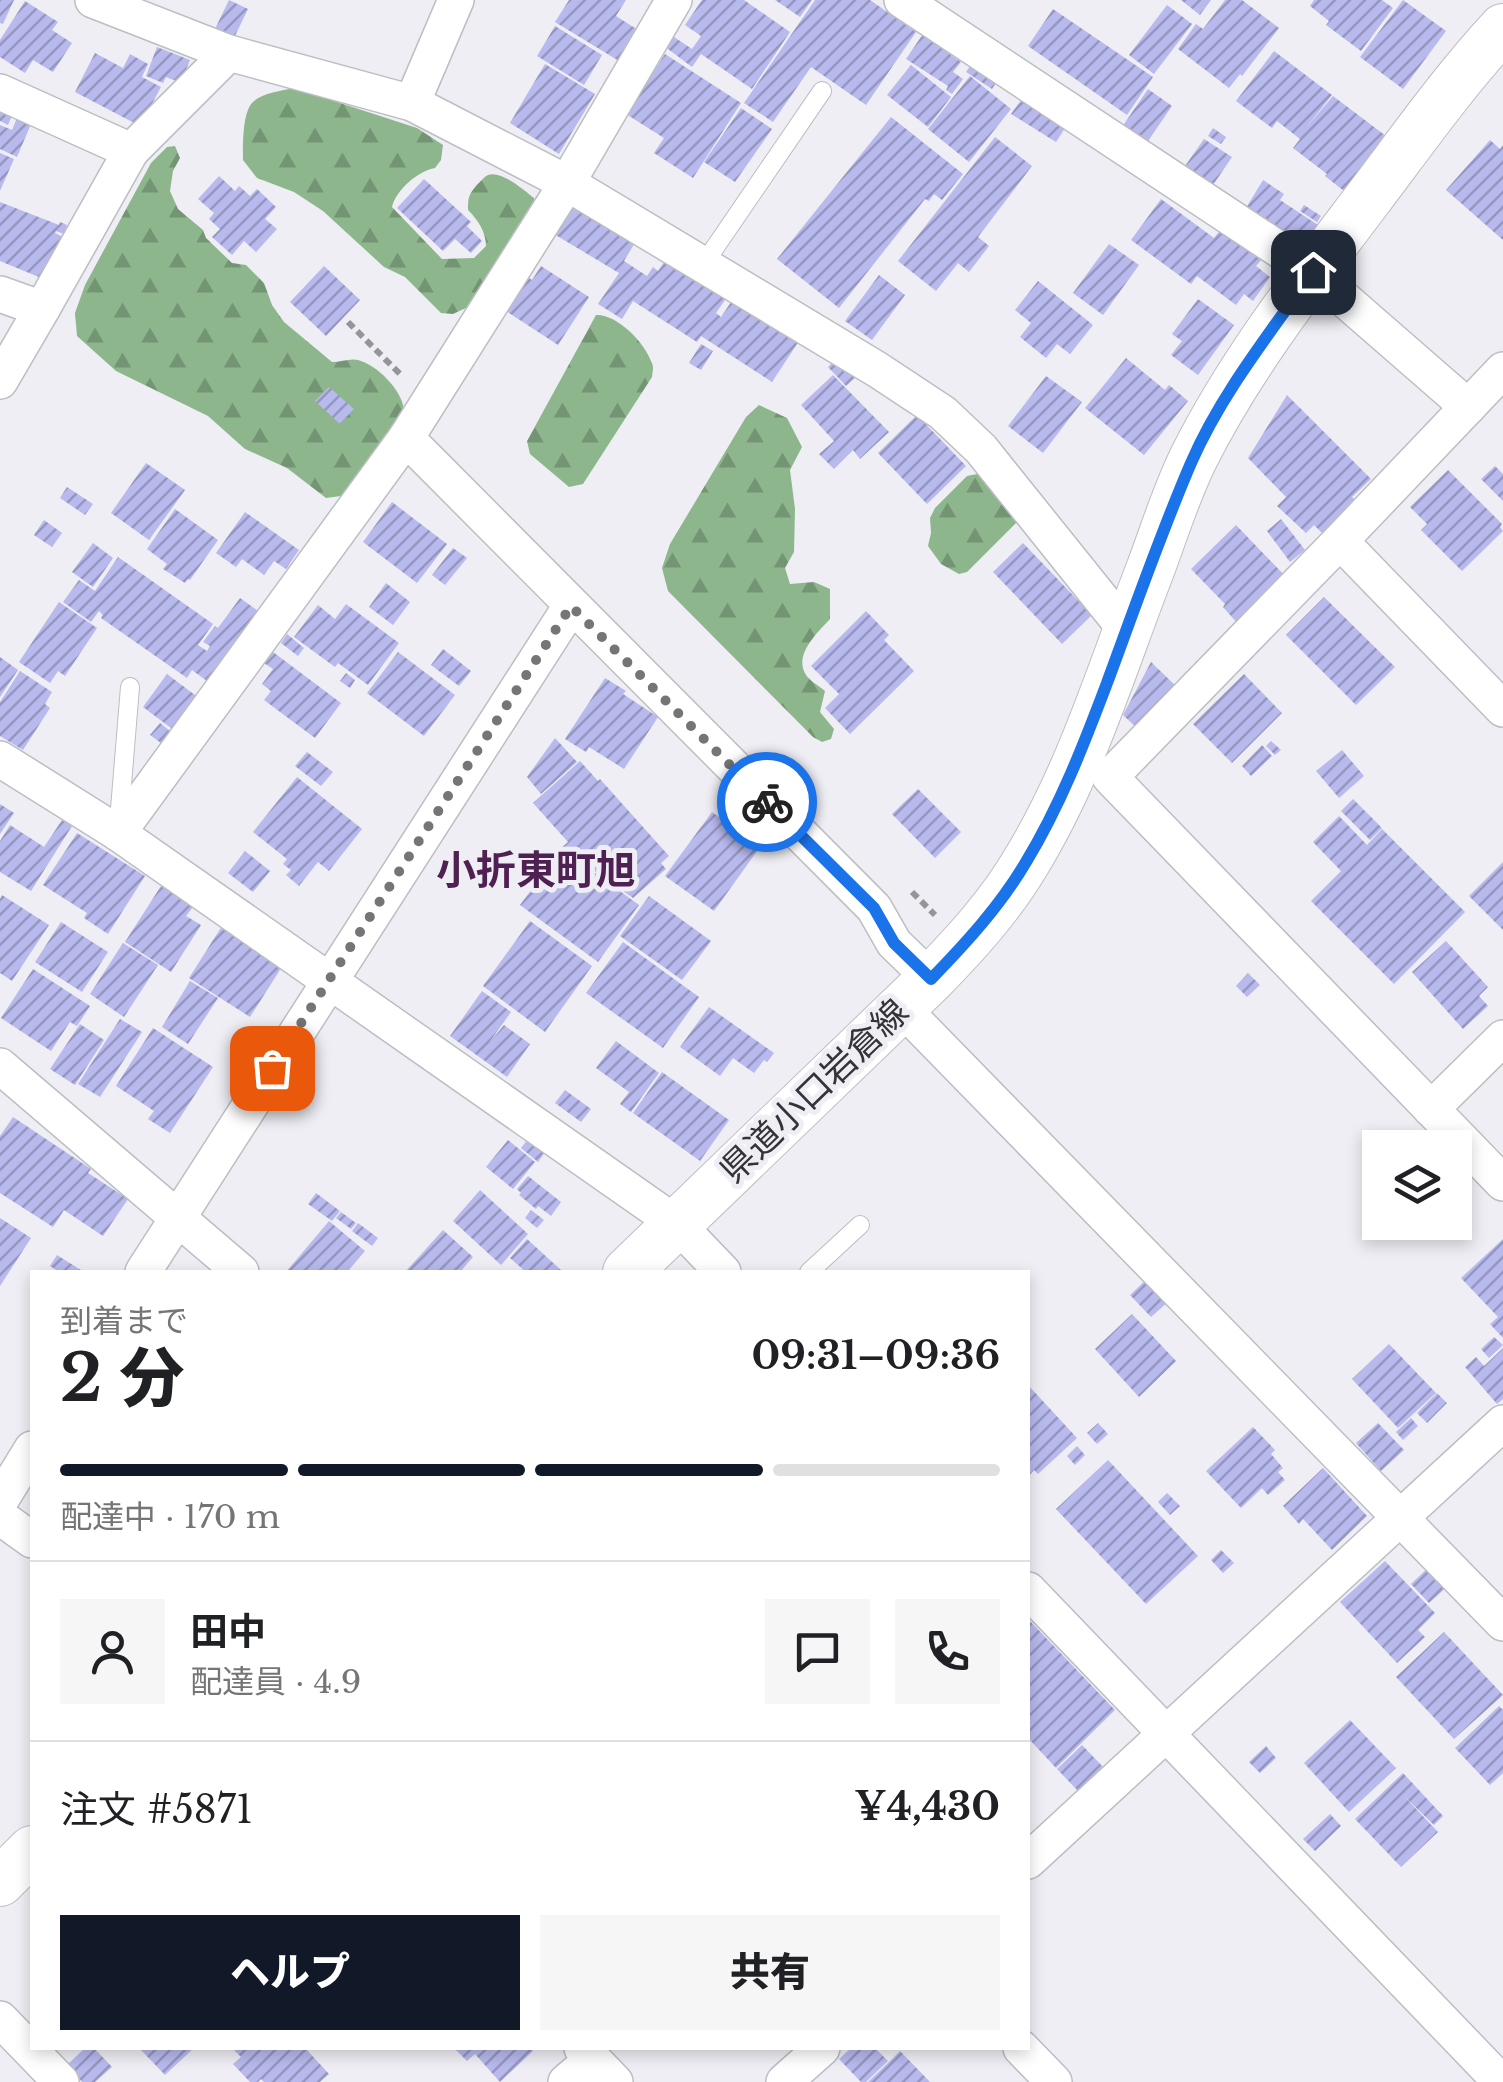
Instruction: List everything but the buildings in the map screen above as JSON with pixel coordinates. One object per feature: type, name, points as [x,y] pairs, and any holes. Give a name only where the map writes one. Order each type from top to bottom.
[{"type":"main road","name":"県道小口岩倉線","points":[[629,1270],[964,945],[1093,770],[1127,630],[1192,460],[1232,388],[1313,272],[1469,65],[1503,28]]},
{"type":"main road","points":[[0,1882],[30,1852]]},
{"type":"street","points":[[93,0],[228,53],[412,103],[567,183],[878,370],[942,412],[981,449],[1127,630]]},
{"type":"street","points":[[412,103],[456,0]]},
{"type":"street","points":[[118,833],[406,438],[567,183],[674,0]]},
{"type":"street","points":[[902,0],[1313,272],[1468,407]]},
{"type":"street","points":[[0,381],[131,151],[228,53]]},
{"type":"street","points":[[0,92],[131,151]]},
{"type":"street","points":[[0,294],[42,309]]},
{"type":"street","points":[[1503,370],[1340,541],[1093,770],[1503,1183]]},
{"type":"street","points":[[406,438],[874,908],[916,993],[1400,1518],[1503,1623]]},
{"type":"street","points":[[1340,541],[1503,709]]},
{"type":"street","points":[[143,1270],[571,606]]},
{"type":"street","points":[[0,759],[118,833],[676,1224],[721,1270]]},
{"type":"street","points":[[1431,1108],[1503,1038]]},
{"type":"street","points":[[0,1066],[239,1270]]},
{"type":"street","points":[[1030,1859],[1503,1423]]},
{"type":"street","points":[[0,1502],[30,1452]]},
{"type":"street","points":[[0,1518],[30,1539]]},
{"type":"street","points":[[1030,1592],[1501,2082]]},
{"type":"street","points":[[0,2019],[60,2082]]},
{"type":"street","points":[[784,2082],[820,2050]]},
{"type":"street","points":[[1023,2050],[1054,2082]]},
{"type":"street","points":[[566,2082],[597,2063]]},
{"type":"lane","points":[[703,264],[822,91]]},
{"type":"lane","points":[[118,833],[130,687]]},
{"type":"lane","points":[[811,1270],[860,1225]]},
{"type":"green space","points":[[294,88],[417,128],[443,145],[441,160],[435,168],[409,182],[392,207],[442,259],[474,258],[486,246],[483,231],[468,206],[471,192],[487,176],[506,178],[534,198],[534,208],[468,307],[453,314],[441,313],[405,277],[384,267],[323,211],[294,192],[257,178],[243,160],[249,107],[261,96]]},
{"type":"green space","points":[[175,146],[180,158],[170,191],[178,209],[232,263],[246,265],[264,283],[284,322],[332,362],[355,360],[373,367],[402,401],[404,409],[341,496],[326,498],[287,468],[245,449],[208,416],[116,371],[77,336],[75,313],[85,285],[151,163],[167,147]]},
{"type":"green space","points":[[596,315],[621,324],[636,338],[652,363],[652,377],[583,484],[569,487],[530,454],[527,441]]},
{"type":"green space","points":[[759,405],[787,418],[802,447],[790,470],[795,509],[794,552],[785,568],[790,584],[814,582],[830,589],[830,619],[809,644],[803,660],[806,675],[825,691],[820,712],[834,729],[831,739],[822,742],[668,591],[662,568],[670,544],[746,417]]},
{"type":"green space","points":[[977,474],[995,487],[1018,521],[967,572],[959,574],[941,564],[928,546],[930,518],[967,476]]},
{"type":"way so far","points":[[272,1068],[571,606],[767,802]]},
{"type":"district","name":"小折東町旭","points":[[536,870]]},
{"type":"route","points":[[767,802],[874,908],[894,943],[931,979],[995,908],[1026,863],[1076,764],[1192,460],[1232,388],[1313,272]]}]
